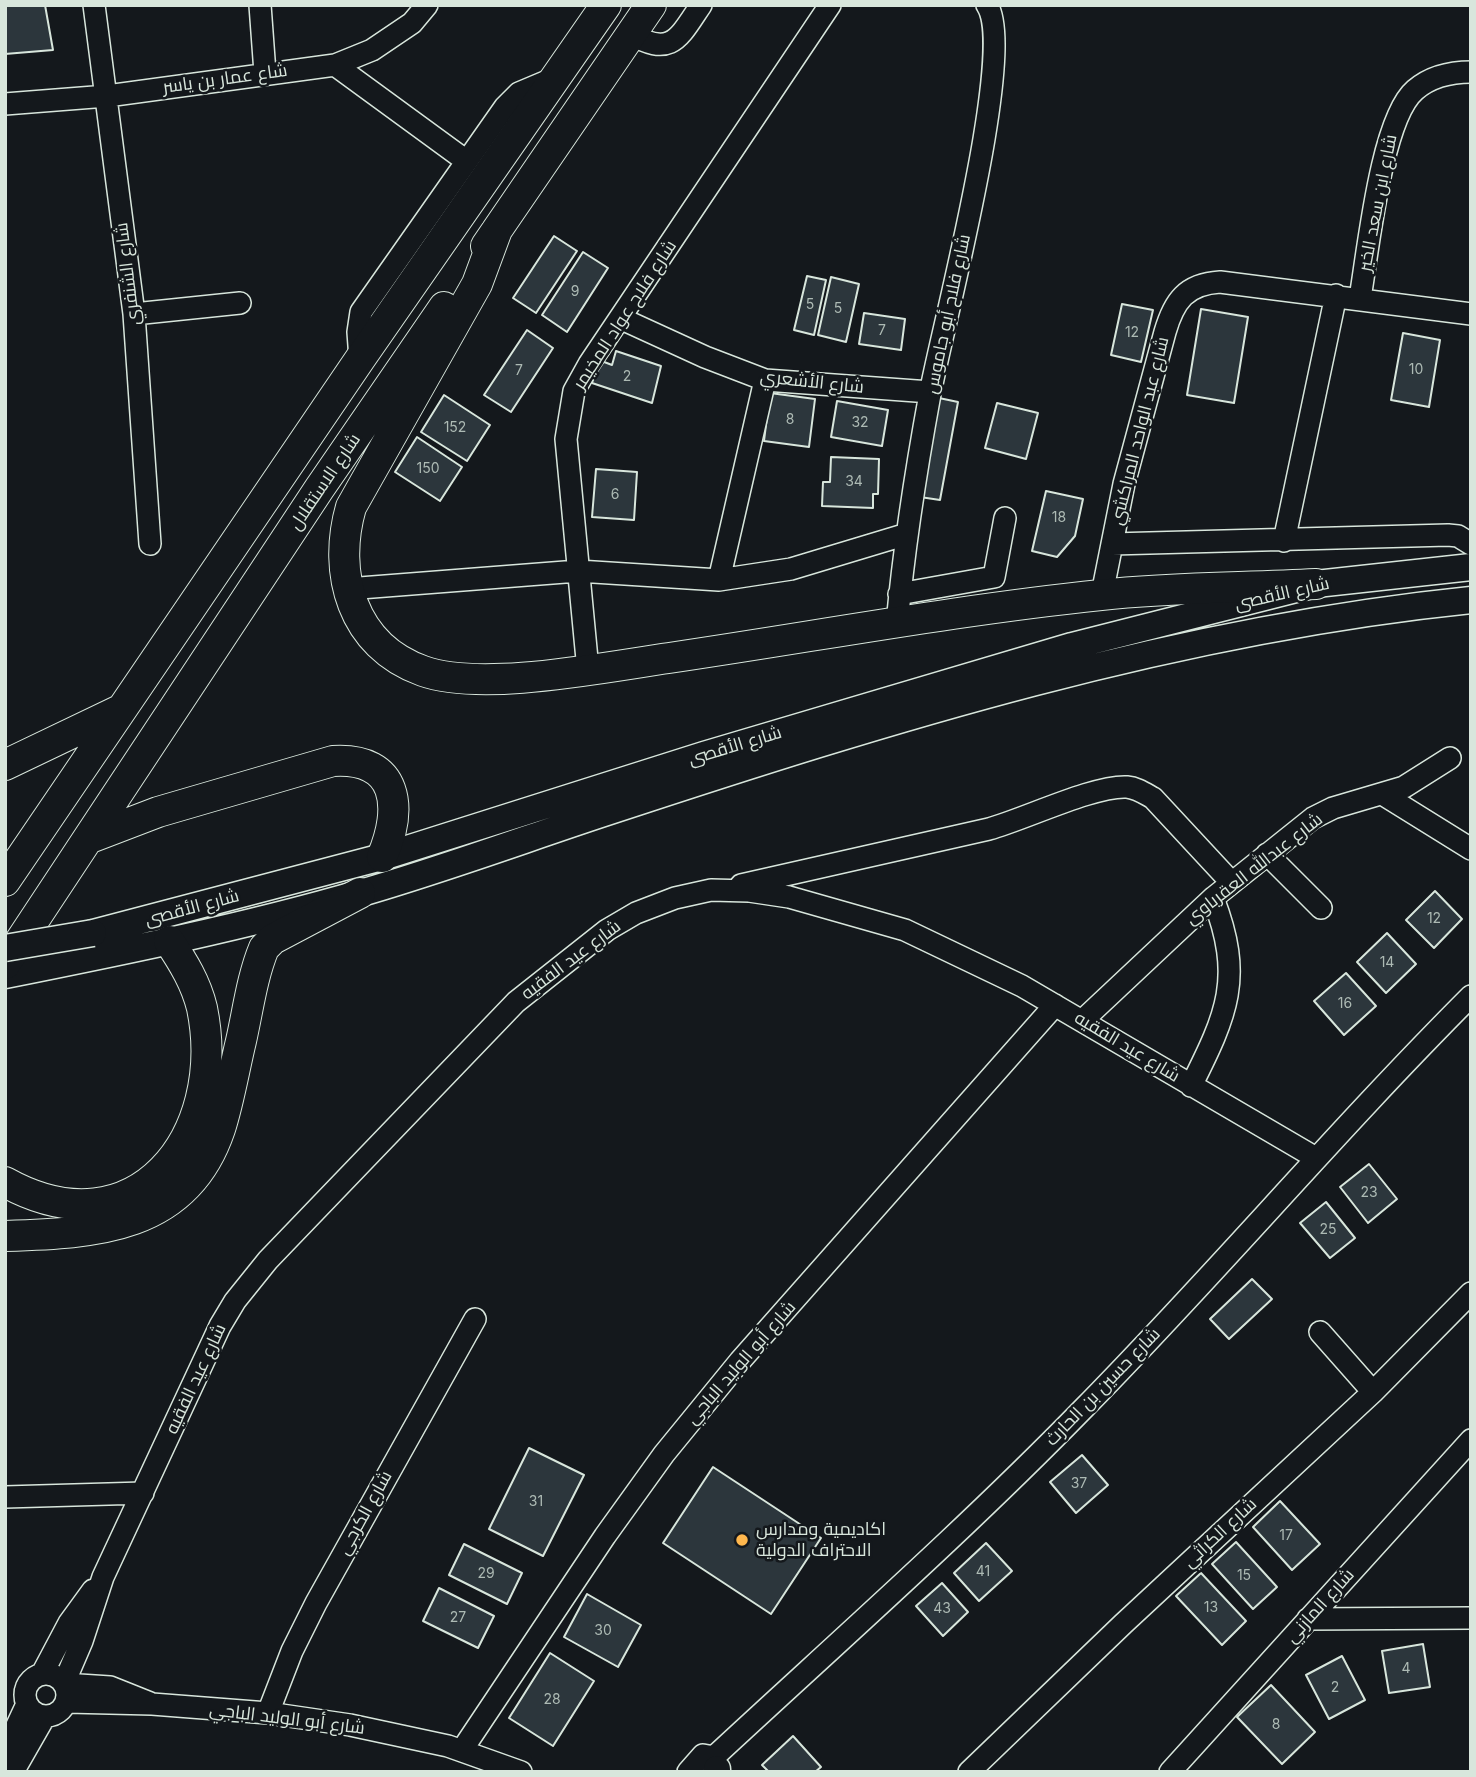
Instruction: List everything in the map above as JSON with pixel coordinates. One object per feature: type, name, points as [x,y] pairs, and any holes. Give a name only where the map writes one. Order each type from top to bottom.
[{"type":"highway","points":[[5,881],[360,359],[606,5]]},
{"type":"highway","name":"شارع الاستقلال","points":[[5,964],[319,489],[651,5]]},
{"type":"highway","points":[[497,230],[477,284],[351,508],[343,537],[347,589],[361,620],[376,642],[398,659],[423,671],[456,678],[488,679],[588,670],[1102,594],[1316,584]]},
{"type":"highway","points":[[5,765],[120,710]]},
{"type":"highway","points":[[90,838],[158,812],[333,761],[353,760],[367,764],[383,777],[393,796],[394,830],[382,857]]},
{"type":"highway","points":[[5,1236],[95,1231],[144,1218],[170,1203],[191,1181],[220,1129],[264,948],[273,939],[360,893]]},
{"type":"highway","points":[[5,1182],[48,1201],[88,1206],[122,1199],[153,1179],[177,1154],[194,1118],[203,1081],[206,1040],[201,1006],[189,973],[169,941]]},
{"type":"main road","name":"شارع الأقصى","points":[[5,975],[704,755],[1072,646],[1316,584],[1471,567]]},
{"type":"main road","name":"شارع الأقصى","points":[[5,948],[169,941],[360,893],[914,714],[1105,664],[1301,621],[1471,600]]},
{"type":"street","name":"شارع الشنفري","points":[[94,5],[134,314],[150,544]]},
{"type":"street","points":[[260,5],[265,73]]},
{"type":"street","name":"شاع عمار بن ياسر","points":[[5,104],[107,96],[335,65],[372,50],[412,23],[427,5]]},
{"type":"street","points":[[631,34],[653,46],[668,45],[681,36],[701,5]]},
{"type":"street","name":"شارع فلاح عواد المخيمر","points":[[588,670],[566,439],[574,391],[589,364],[622,319],[830,5]]},
{"type":"street","name":"شارع فلاح أبو جاموس","points":[[897,624],[907,534],[930,392],[962,252],[992,85],[996,31],[987,5]]},
{"type":"street","points":[[335,65],[465,160]]},
{"type":"street","name":"شارع ابن سعد الخير","points":[[1360,298],[1395,120],[1414,91],[1442,75],[1471,72]]},
{"type":"street","points":[[360,359],[358,332],[361,312],[465,160],[519,93],[557,77]]},
{"type":"street","name":"شارع عبد الواحد المراكشي","points":[[1102,594],[1124,484],[1172,309],[1192,287],[1203,283],[1220,282],[1336,295]]},
{"type":"street","points":[[1284,541],[1336,295],[1471,314]]},
{"type":"street","points":[[134,314],[240,303]]},
{"type":"street","name":"شارع الأشعري","points":[[622,319],[765,380],[930,392]]},
{"type":"street","points":[[719,580],[765,380]]},
{"type":"street","points":[[900,594],[994,577],[1005,518]]},
{"type":"street","points":[[347,589],[578,571],[719,580],[791,569],[907,534]]},
{"type":"street","points":[[1112,544],[1448,535],[1458,536],[1471,544]]},
{"type":"street","name":"شارع عبدالله العقرباوي","points":[[1083,1020],[1213,898],[1313,818],[1333,808],[1405,787],[1450,758]]},
{"type":"street","points":[[712,890],[834,866],[989,829],[1023,820],[1107,789],[1127,787],[1153,798],[1231,883]]},
{"type":"street","points":[[1384,795],[1471,849]]},
{"type":"street","points":[[1266,854],[1321,908]]},
{"type":"street","name":"شارع عيد الفقيه","points":[[65,1690],[103,1577],[220,1326],[243,1290],[516,1002],[607,930],[636,913],[675,898],[712,890],[749,891],[789,897],[905,930],[1023,986],[1316,1158]]},
{"type":"street","points":[[1191,1086],[1226,1013],[1230,986],[1223,923],[1213,898]]},
{"type":"street","name":"شارع حسين بن الحارث","points":[[688,1772],[703,1755],[716,1767],[999,1494],[1086,1407],[1316,1158],[1471,996]]},
{"type":"street","name":"شارع أبو الوليد الباجي","points":[[462,1750],[605,1535],[664,1454],[740,1361],[1055,1005]]},
{"type":"street","name":"شارع الكراثي","points":[[969,1772],[1123,1623],[1373,1392],[1471,1293]]},
{"type":"street","name":"شارع الكرجي","points":[[268,1713],[292,1651],[316,1603],[475,1319]]},
{"type":"street","points":[[1320,1332],[1373,1392]]},
{"type":"street","name":"شارع المازني","points":[[1170,1772],[1471,1440]]},
{"type":"street","points":[[5,1497],[144,1493]]},
{"type":"street","name":"شارع عيد الفقيه","points":[[42,1674],[69,1623],[103,1577]]},
{"type":"street","points":[[1308,1619],[1471,1618]]},
{"type":"street","points":[[5,1751],[19,1696],[30,1682],[42,1674],[54,1675],[65,1690],[58,1713],[45,1716],[33,1712],[19,1696]]},
{"type":"street","name":"شارع أبو الوليد الباجي","points":[[65,1690],[152,1704],[268,1713],[350,1725],[462,1750],[522,1772]]},
{"type":"street","points":[[13,1772],[45,1716]]},
{"type":"building","points":[[5,5],[45,5],[53,50],[5,54]]},
{"type":"building","points":[[554,236],[577,251],[536,313],[513,298]]},
{"type":"building","points":[[583,252],[608,268],[567,332],[542,315]]},
{"type":"building","points":[[807,276],[826,280],[814,335],[794,330]]},
{"type":"building","points":[[831,277],[859,284],[846,342],[818,335]]},
{"type":"building","points":[[1122,304],[1153,310],[1141,362],[1111,355]]},
{"type":"building","points":[[1201,309],[1248,317],[1234,403],[1187,395]]},
{"type":"building","points":[[864,313],[905,319],[901,350],[859,344]]},
{"type":"building","points":[[527,330],[553,348],[511,412],[484,395]]},
{"type":"building","points":[[1403,333],[1440,340],[1429,407],[1391,400]]},
{"type":"building","points":[[616,351],[661,366],[652,403],[592,383],[599,360],[612,365]]},
{"type":"building","points":[[770,393],[815,399],[809,447],[764,441]]},
{"type":"building","points":[[444,395],[490,425],[467,461],[421,432]]},
{"type":"building","points":[[939,398],[958,402],[940,500],[920,497]]},
{"type":"building","points":[[837,401],[888,410],[882,446],[831,437]]},
{"type":"building","points":[[997,403],[1038,413],[1026,459],[985,448]]},
{"type":"building","points":[[417,437],[462,467],[440,501],[395,472]]},
{"type":"building","points":[[831,457],[879,459],[878,494],[873,494],[873,508],[822,506],[823,482],[830,482]]},
{"type":"building","points":[[596,469],[637,472],[634,520],[592,517]]},
{"type":"building","points":[[1046,491],[1083,499],[1075,536],[1057,557],[1032,551]]},
{"type":"building","points":[[1435,891],[1462,919],[1434,948],[1406,920]]},
{"type":"building","points":[[1387,933],[1416,964],[1386,993],[1357,962]]},
{"type":"building","points":[[1346,973],[1376,1006],[1344,1035],[1314,1001]]},
{"type":"building","points":[[1369,1164],[1397,1199],[1368,1223],[1340,1187]]},
{"type":"building","points":[[1326,1202],[1355,1238],[1330,1258],[1300,1223]]},
{"type":"building","points":[[1252,1279],[1272,1299],[1229,1339],[1210,1319]]},
{"type":"building","points":[[529,1448],[584,1475],[543,1556],[489,1529]]},
{"type":"building","points":[[1082,1455],[1108,1485],[1076,1513],[1050,1482]]},
{"type":"building","name":"اكاديمية ومدارس الاحتراف الدولية","points":[[713,1467],[821,1538],[771,1614],[663,1543]]},
{"type":"building","points":[[1280,1501],[1320,1544],[1292,1570],[1253,1527]]},
{"type":"building","points":[[1236,1542],[1277,1587],[1253,1609],[1212,1564]]},
{"type":"building","points":[[986,1543],[1012,1571],[979,1601],[954,1573]]},
{"type":"building","points":[[464,1544],[522,1573],[507,1604],[449,1575]]},
{"type":"building","points":[[1201,1573],[1246,1621],[1222,1645],[1176,1596]]},
{"type":"building","points":[[942,1583],[968,1612],[943,1636],[916,1606]]},
{"type":"building","points":[[439,1588],[494,1616],[478,1648],[423,1621]]},
{"type":"building","points":[[587,1594],[641,1625],[618,1667],[564,1637]]},
{"type":"building","points":[[1423,1644],[1430,1687],[1389,1693],[1382,1651]]},
{"type":"building","points":[[550,1653],[594,1681],[553,1746],[509,1718]]},
{"type":"building","points":[[1342,1656],[1365,1700],[1329,1719],[1306,1675]]},
{"type":"building","points":[[1271,1685],[1315,1732],[1282,1764],[1237,1717]]},
{"type":"building","points":[[793,1736],[821,1767],[815,1772],[769,1772],[762,1765]]},
{"type":"place","name":"اكاديمية ومدارس الاحتراف الدولية","points":[[742,1540]]}]
